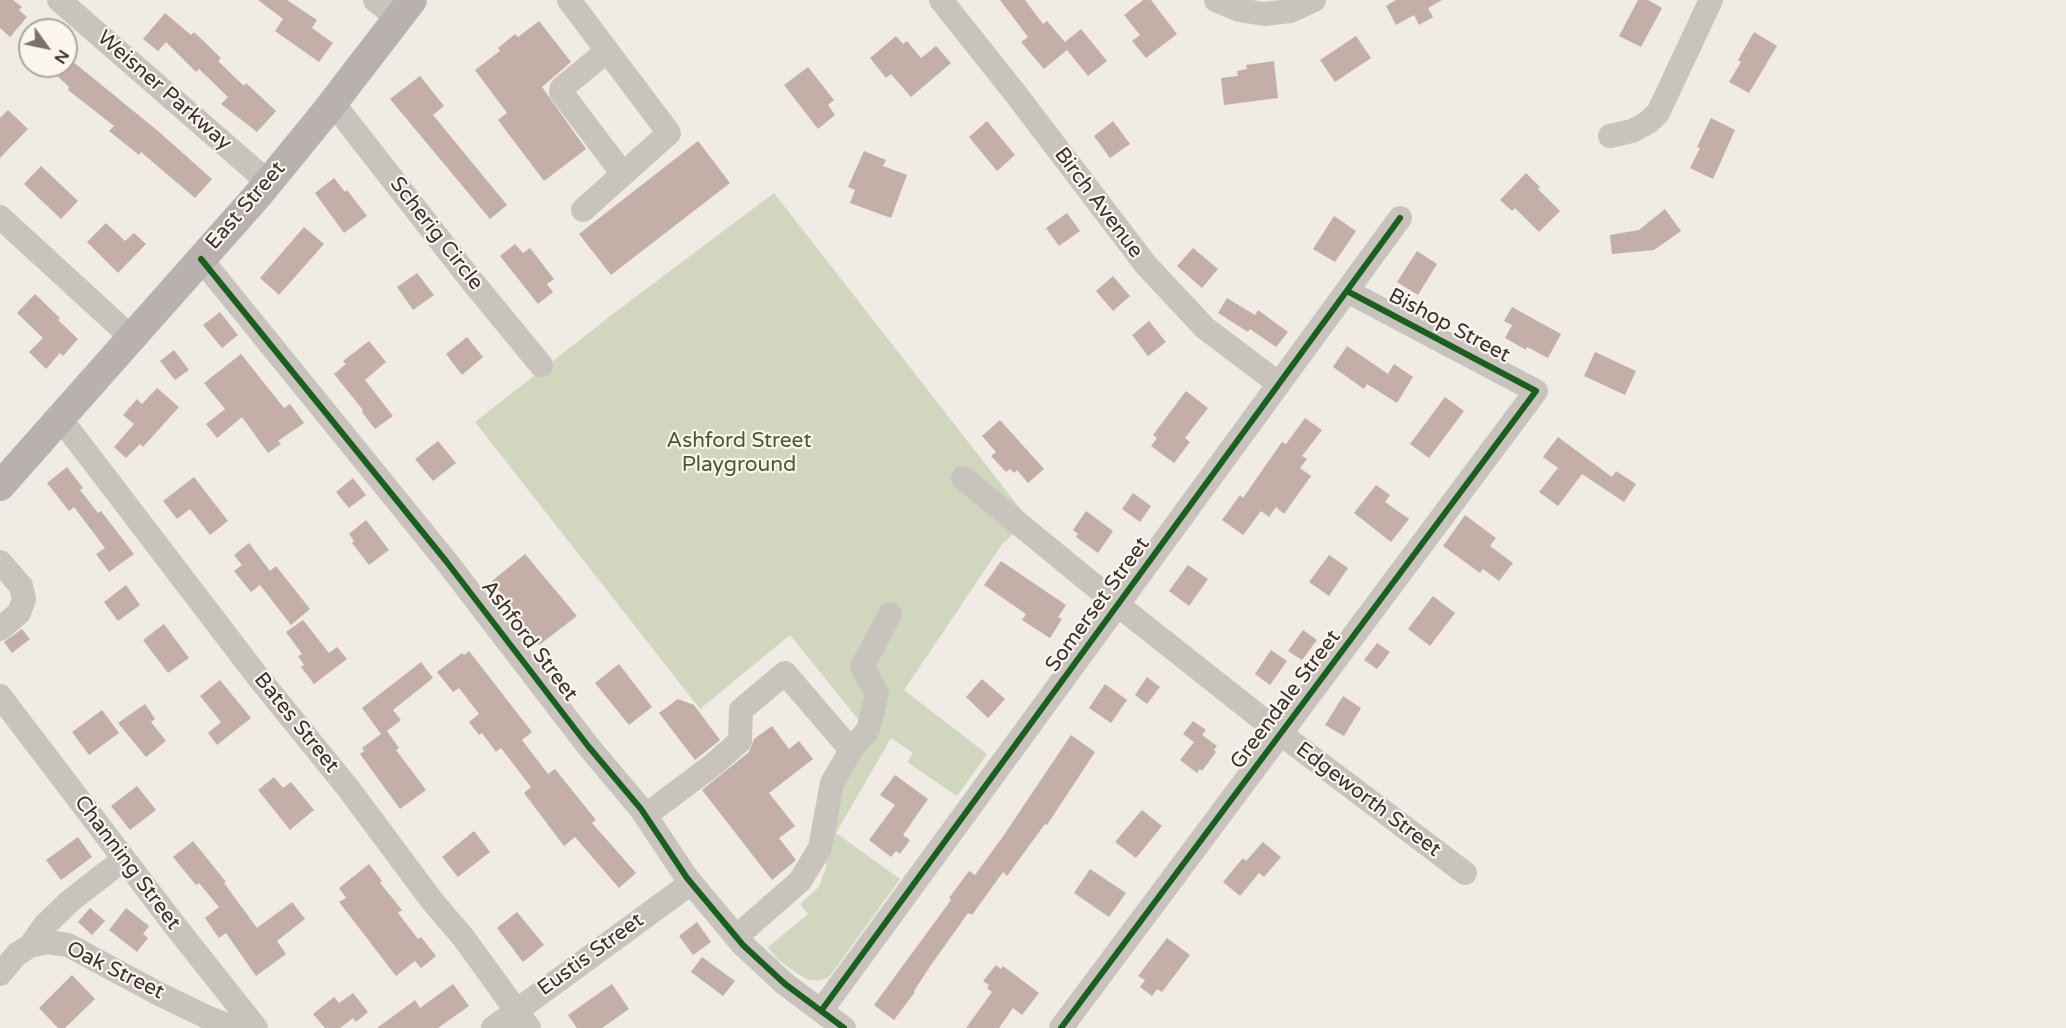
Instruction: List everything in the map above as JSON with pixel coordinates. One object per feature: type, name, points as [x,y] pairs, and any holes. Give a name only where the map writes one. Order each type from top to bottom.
[{"type":"main road","name":"East Street","points":[[0,486],[268,182],[333,103],[405,9]]},
{"type":"street","name":"Weisner Parkway","points":[[59,0],[268,182]]},
{"type":"street","points":[[375,0],[405,9]]},
{"type":"street","points":[[569,0],[669,133],[583,210]]},
{"type":"street","name":"Birch Avenue","points":[[940,0],[1015,93],[1146,265],[1205,328],[1279,384]]},
{"type":"street","points":[[1216,0],[1239,10],[1264,14],[1290,11],[1314,0]]},
{"type":"street","points":[[1610,136],[1632,131],[1647,123],[1658,113],[1711,0]]},
{"type":"street","points":[[607,51],[562,88],[561,92],[623,174]]},
{"type":"street","name":"Scherig Circle","points":[[333,103],[471,280],[541,365]]},
{"type":"street","points":[[0,217],[132,338]]},
{"type":"street","name":"Somerset Street","points":[[821,1011],[1400,218]]},
{"type":"street","name":"Ashford Street","points":[[201,259],[446,561],[588,746],[646,815],[691,883],[736,937],[785,984],[844,1028]]},
{"type":"street","name":"Bishop Street","points":[[1347,291],[1536,391]]},
{"type":"street","name":"Greendale Street","points":[[1061,1028],[1536,391]]},
{"type":"street","name":"Bates Street","points":[[60,418],[258,677],[348,788],[433,902],[463,937],[523,1019]]},
{"type":"street","name":"Edgeworth Street","points":[[963,478],[1281,734],[1465,873]]},
{"type":"street","points":[[0,561],[21,586],[24,599],[19,613],[0,629]]},
{"type":"street","points":[[736,937],[800,880],[820,848],[832,783],[851,750],[867,730],[878,693],[862,667],[890,614]]},
{"type":"street","points":[[646,815],[714,764],[740,741],[741,710],[785,673],[851,750]]},
{"type":"street","name":"Channing Street","points":[[0,696],[256,1028]]},
{"type":"street","points":[[0,974],[17,954],[30,946],[45,925],[70,901],[124,859]]},
{"type":"street","name":"Eustis Street","points":[[493,1028],[523,1019],[691,883]]},
{"type":"street","name":"Oak Street","points":[[30,946],[46,942],[68,945],[158,993],[235,1028]]},
{"type":"green space","name":"Ashford Street Playground","points":[[774,193],[1029,520],[1003,543],[904,690],[987,754],[957,796],[907,762],[913,753],[891,738],[836,833],[900,879],[830,976],[819,981],[809,980],[798,974],[777,959],[768,947],[808,914],[800,904],[819,887],[827,864],[809,859],[862,724],[790,635],[700,709],[475,422],[613,314]]},
{"type":"building","points":[[0,0],[13,0],[22,7],[19,10],[27,17],[18,18],[18,28],[10,37],[0,28]]},
{"type":"building","points":[[258,0],[287,0],[317,20],[312,28],[333,43],[319,62],[275,31],[283,19]]},
{"type":"building","points":[[1000,0],[1025,0],[1043,24],[1047,21],[1065,42],[1081,29],[1107,61],[1088,76],[1067,50],[1044,69],[1021,42],[1028,37]]},
{"type":"building","points":[[1143,0],[1151,0],[1177,34],[1146,58],[1132,41],[1140,35],[1124,15]]},
{"type":"building","points":[[1396,0],[1442,0],[1428,8],[1433,17],[1419,25],[1414,15],[1396,25],[1386,6]]},
{"type":"building","points":[[1638,0],[1648,0],[1662,8],[1641,47],[1619,36]]},
{"type":"building","points":[[165,13],[191,35],[194,32],[221,58],[218,61],[244,86],[246,83],[276,111],[257,132],[221,104],[228,97],[199,69],[196,72],[166,42],[158,51],[143,39]]},
{"type":"building","points":[[539,21],[571,62],[542,87],[586,149],[544,181],[498,120],[507,113],[475,70],[500,51],[498,48],[515,34],[518,37]]},
{"type":"building","points":[[1754,32],[1777,46],[1749,93],[1729,82]]},
{"type":"building","points":[[896,36],[903,44],[907,41],[921,58],[936,46],[951,63],[911,97],[891,74],[886,78],[870,58]]},
{"type":"building","points":[[1356,36],[1371,58],[1335,82],[1320,60]]},
{"type":"building","points":[[1274,61],[1278,98],[1224,105],[1221,78],[1238,76],[1237,71],[1247,69],[1246,65]]},
{"type":"building","points":[[78,66],[158,131],[212,179],[195,198],[141,152],[139,155],[109,131],[114,126],[68,90],[69,87],[60,78],[78,78]]},
{"type":"building","points":[[808,67],[834,100],[828,105],[835,115],[818,129],[784,85]]},
{"type":"building","points":[[420,76],[444,106],[433,115],[507,205],[490,219],[390,99]]},
{"type":"building","points":[[8,110],[28,129],[0,158],[0,118]]},
{"type":"building","points":[[1711,118],[1735,130],[1713,179],[1690,168]]},
{"type":"building","points":[[987,121],[1015,155],[997,171],[969,137]]},
{"type":"building","points":[[1113,121],[1130,144],[1110,158],[1094,136]]},
{"type":"building","points":[[698,141],[730,183],[611,275],[579,234]]},
{"type":"building","points":[[864,151],[886,160],[883,166],[907,175],[891,218],[850,203],[855,190],[848,187]]},
{"type":"building","points":[[41,166],[78,201],[61,219],[24,184]]},
{"type":"building","points":[[1526,173],[1560,211],[1539,232],[1515,208],[1512,211],[1500,200]]},
{"type":"building","points":[[334,178],[345,192],[347,190],[367,216],[344,233],[315,193]]},
{"type":"building","points":[[1665,209],[1681,231],[1654,250],[1612,254],[1610,235],[1639,230]]},
{"type":"building","points":[[1067,213],[1080,231],[1059,246],[1046,228]]},
{"type":"building","points":[[1334,216],[1356,231],[1335,262],[1313,249]]},
{"type":"building","points":[[106,223],[125,241],[134,233],[146,244],[118,273],[87,242]]},
{"type":"building","points":[[304,227],[324,244],[279,295],[260,278]]},
{"type":"building","points":[[515,244],[523,253],[530,248],[554,279],[547,284],[553,292],[538,304],[500,256]]},
{"type":"building","points":[[1193,248],[1218,269],[1202,288],[1177,266]]},
{"type":"building","points":[[1417,251],[1437,264],[1418,295],[1397,282]]},
{"type":"building","points":[[417,273],[434,295],[413,310],[397,287]]},
{"type":"building","points":[[1113,276],[1130,296],[1113,311],[1096,291]]},
{"type":"building","points":[[35,294],[78,339],[63,356],[60,353],[46,369],[29,352],[43,338],[17,313]]},
{"type":"building","points":[[1227,298],[1255,315],[1258,310],[1288,332],[1276,347],[1250,329],[1248,332],[1218,313]]},
{"type":"building","points":[[1512,307],[1561,334],[1548,358],[1527,347],[1526,350],[1505,338],[1512,325],[1504,321]]},
{"type":"building","points":[[220,312],[238,335],[222,348],[203,325]]},
{"type":"building","points":[[1149,321],[1166,342],[1148,356],[1132,335]]},
{"type":"building","points":[[467,337],[483,357],[462,375],[446,354]]},
{"type":"building","points":[[369,341],[386,362],[365,380],[393,416],[375,429],[334,374],[346,364],[343,361]]},
{"type":"building","points":[[1347,346],[1388,374],[1394,364],[1413,377],[1397,403],[1367,384],[1364,389],[1333,367]]},
{"type":"building","points":[[174,350],[189,370],[175,380],[160,361]]},
{"type":"building","points":[[1595,352],[1636,371],[1625,395],[1584,376]]},
{"type":"building","points":[[241,354],[284,408],[290,404],[304,423],[278,441],[281,444],[268,453],[242,417],[217,438],[206,424],[225,409],[204,383]]},
{"type":"building","points":[[157,388],[179,407],[143,447],[140,444],[126,458],[114,447],[134,424],[123,415],[137,399],[142,404]]},
{"type":"building","points":[[1186,391],[1208,408],[1185,438],[1190,442],[1174,463],[1151,446],[1157,438],[1153,435]]},
{"type":"building","points":[[1445,397],[1464,411],[1429,458],[1410,444]]},
{"type":"building","points":[[1305,418],[1322,430],[1302,456],[1307,459],[1300,468],[1311,476],[1284,514],[1276,507],[1269,517],[1261,511],[1243,535],[1222,520],[1240,495],[1243,498],[1282,442],[1286,444]]},
{"type":"building","points":[[1000,420],[1044,469],[1028,483],[1017,470],[1014,473],[1010,469],[1006,472],[991,456],[996,452],[982,436]]},
{"type":"building","points":[[1558,437],[1612,477],[1616,471],[1636,484],[1624,502],[1582,474],[1558,506],[1539,492],[1558,468],[1543,457]]},
{"type":"building","points":[[438,441],[456,463],[433,481],[415,459]]},
{"type":"building","points":[[67,467],[83,488],[80,490],[98,513],[101,511],[134,554],[109,572],[96,554],[105,548],[74,507],[69,511],[47,483]]},
{"type":"building","points":[[194,477],[228,521],[210,535],[190,509],[177,519],[163,501]]},
{"type":"building","points":[[353,478],[366,495],[349,508],[336,492]]},
{"type":"building","points":[[1376,485],[1390,495],[1385,502],[1409,519],[1391,542],[1354,513]]},
{"type":"building","points":[[1133,493],[1151,506],[1140,522],[1122,509]]},
{"type":"building","points":[[1086,511],[1113,531],[1098,553],[1076,537],[1078,534],[1073,530]]},
{"type":"building","points":[[1465,515],[1496,538],[1490,546],[1513,563],[1499,581],[1483,569],[1480,573],[1443,546]]},
{"type":"building","points":[[366,520],[389,550],[369,565],[352,543],[354,541],[349,534]]},
{"type":"building","points":[[249,543],[270,571],[276,566],[310,609],[291,625],[260,585],[251,592],[234,571],[242,565],[234,555]]},
{"type":"building","points":[[525,554],[577,616],[539,645],[492,581]]},
{"type":"building","points":[[1329,555],[1348,568],[1329,596],[1309,582]]},
{"type":"building","points":[[1001,561],[1066,605],[1058,617],[1062,619],[1050,638],[1022,620],[1026,614],[984,585]]},
{"type":"building","points":[[1188,565],[1208,579],[1189,606],[1169,591]]},
{"type":"building","points":[[126,585],[140,605],[118,621],[104,602]]},
{"type":"building","points":[[1433,596],[1455,613],[1430,646],[1408,629]]},
{"type":"building","points":[[303,620],[329,653],[337,647],[347,659],[314,684],[301,667],[304,665],[298,656],[302,654],[286,632]]},
{"type":"building","points":[[164,624],[189,658],[168,673],[143,640]]},
{"type":"building","points":[[22,629],[30,639],[12,653],[4,642]]},
{"type":"building","points":[[1303,630],[1317,640],[1302,660],[1288,651]]},
{"type":"building","points":[[1377,643],[1390,652],[1377,669],[1364,660]]},
{"type":"building","points":[[1271,650],[1287,661],[1270,685],[1255,674]]},
{"type":"building","points":[[469,651],[532,732],[522,740],[548,774],[555,769],[596,820],[592,823],[636,873],[619,888],[575,837],[564,846],[524,793],[531,787],[501,748],[496,752],[482,733],[479,735],[469,722],[479,714],[459,688],[453,692],[437,672],[462,653],[464,655]]},
{"type":"building","points":[[421,662],[433,678],[393,710],[401,720],[387,731],[399,748],[396,750],[426,790],[400,809],[360,754],[364,751],[362,748],[381,734],[362,708]]},
{"type":"building","points":[[619,664],[652,707],[629,725],[595,683]]},
{"type":"building","points":[[1147,677],[1160,687],[1147,704],[1135,695]]},
{"type":"building","points":[[982,679],[1005,699],[988,718],[966,697]]},
{"type":"building","points":[[220,680],[251,718],[217,745],[208,733],[221,722],[200,696]]},
{"type":"building","points":[[1105,684],[1127,700],[1111,723],[1089,708]]},
{"type":"building","points":[[1343,696],[1361,708],[1344,736],[1325,725]]},
{"type":"building","points":[[678,699],[694,705],[720,740],[695,760],[659,713]]},
{"type":"building","points":[[145,704],[155,719],[151,722],[166,741],[146,757],[118,723]]},
{"type":"building","points":[[102,710],[119,733],[89,755],[72,732]]},
{"type":"building","points":[[1193,721],[1206,730],[1202,735],[1217,746],[1214,750],[1216,752],[1202,771],[1200,769],[1197,773],[1180,760],[1194,742],[1183,734]]},
{"type":"building","points":[[772,726],[789,749],[799,741],[813,759],[769,793],[795,826],[779,838],[796,860],[772,880],[702,790],[749,752],[754,739]]},
{"type":"building","points":[[1071,735],[1095,752],[1047,825],[1045,824],[1007,876],[1003,872],[972,915],[968,913],[894,1020],[874,1005],[951,900],[949,898],[969,871],[975,875]]},
{"type":"building","points":[[895,775],[928,799],[903,835],[910,840],[900,854],[896,851],[891,857],[869,840],[895,805],[880,795]]},
{"type":"building","points":[[274,777],[283,788],[291,782],[314,810],[290,830],[258,790]]},
{"type":"building","points":[[137,786],[156,810],[130,830],[111,806]]},
{"type":"building","points":[[1142,810],[1162,826],[1136,858],[1115,842]]},
{"type":"building","points":[[474,831],[490,852],[458,877],[442,857]]},
{"type":"building","points":[[78,837],[92,857],[61,880],[46,860]]},
{"type":"building","points":[[193,841],[226,882],[224,883],[257,928],[292,902],[305,919],[277,941],[286,954],[256,976],[226,933],[219,938],[205,918],[219,907],[199,883],[196,885],[173,857]]},
{"type":"building","points":[[1263,842],[1281,857],[1264,877],[1259,873],[1240,896],[1223,882],[1243,858],[1246,861]]},
{"type":"building","points":[[369,864],[382,881],[380,883],[402,910],[398,913],[418,939],[421,937],[436,956],[421,968],[415,961],[396,976],[339,902],[346,898],[339,888]]},
{"type":"building","points":[[1090,869],[1126,893],[1109,917],[1074,893]]},
{"type":"building","points":[[90,908],[105,921],[92,935],[78,922]]},
{"type":"building","points":[[126,908],[149,926],[143,934],[148,938],[137,952],[109,930]]},
{"type":"building","points":[[517,912],[544,945],[523,962],[497,928]]},
{"type":"building","points":[[697,922],[711,942],[693,955],[679,936]]},
{"type":"building","points":[[1167,938],[1190,955],[1162,992],[1157,989],[1152,996],[1140,987],[1145,980],[1138,976]]},
{"type":"building","points":[[702,957],[735,981],[723,996],[691,972]]},
{"type":"building","points":[[996,965],[1001,969],[1003,966],[1039,993],[1022,1015],[1013,1008],[999,1028],[966,1028],[992,992],[987,988],[989,985],[983,981]]},
{"type":"building","points":[[72,975],[95,999],[65,1028],[58,1028],[39,1008]]},
{"type":"building","points":[[453,984],[469,1006],[438,1028],[377,1028],[415,1000],[420,1008]]},
{"type":"building","points":[[612,984],[629,1009],[602,1028],[577,1028],[568,1015]]},
{"type":"building","points":[[353,993],[368,1012],[356,1022],[353,1018],[340,1028],[325,1028],[313,1014],[334,997],[339,1003]]},
{"type":"cycle path","points":[[821,1011],[1400,218]]},
{"type":"cycle path","points":[[201,259],[446,561],[588,746],[641,809],[687,878],[743,945],[785,984],[844,1028]]},
{"type":"cycle path","points":[[1061,1028],[1536,391],[1347,291]]}]
